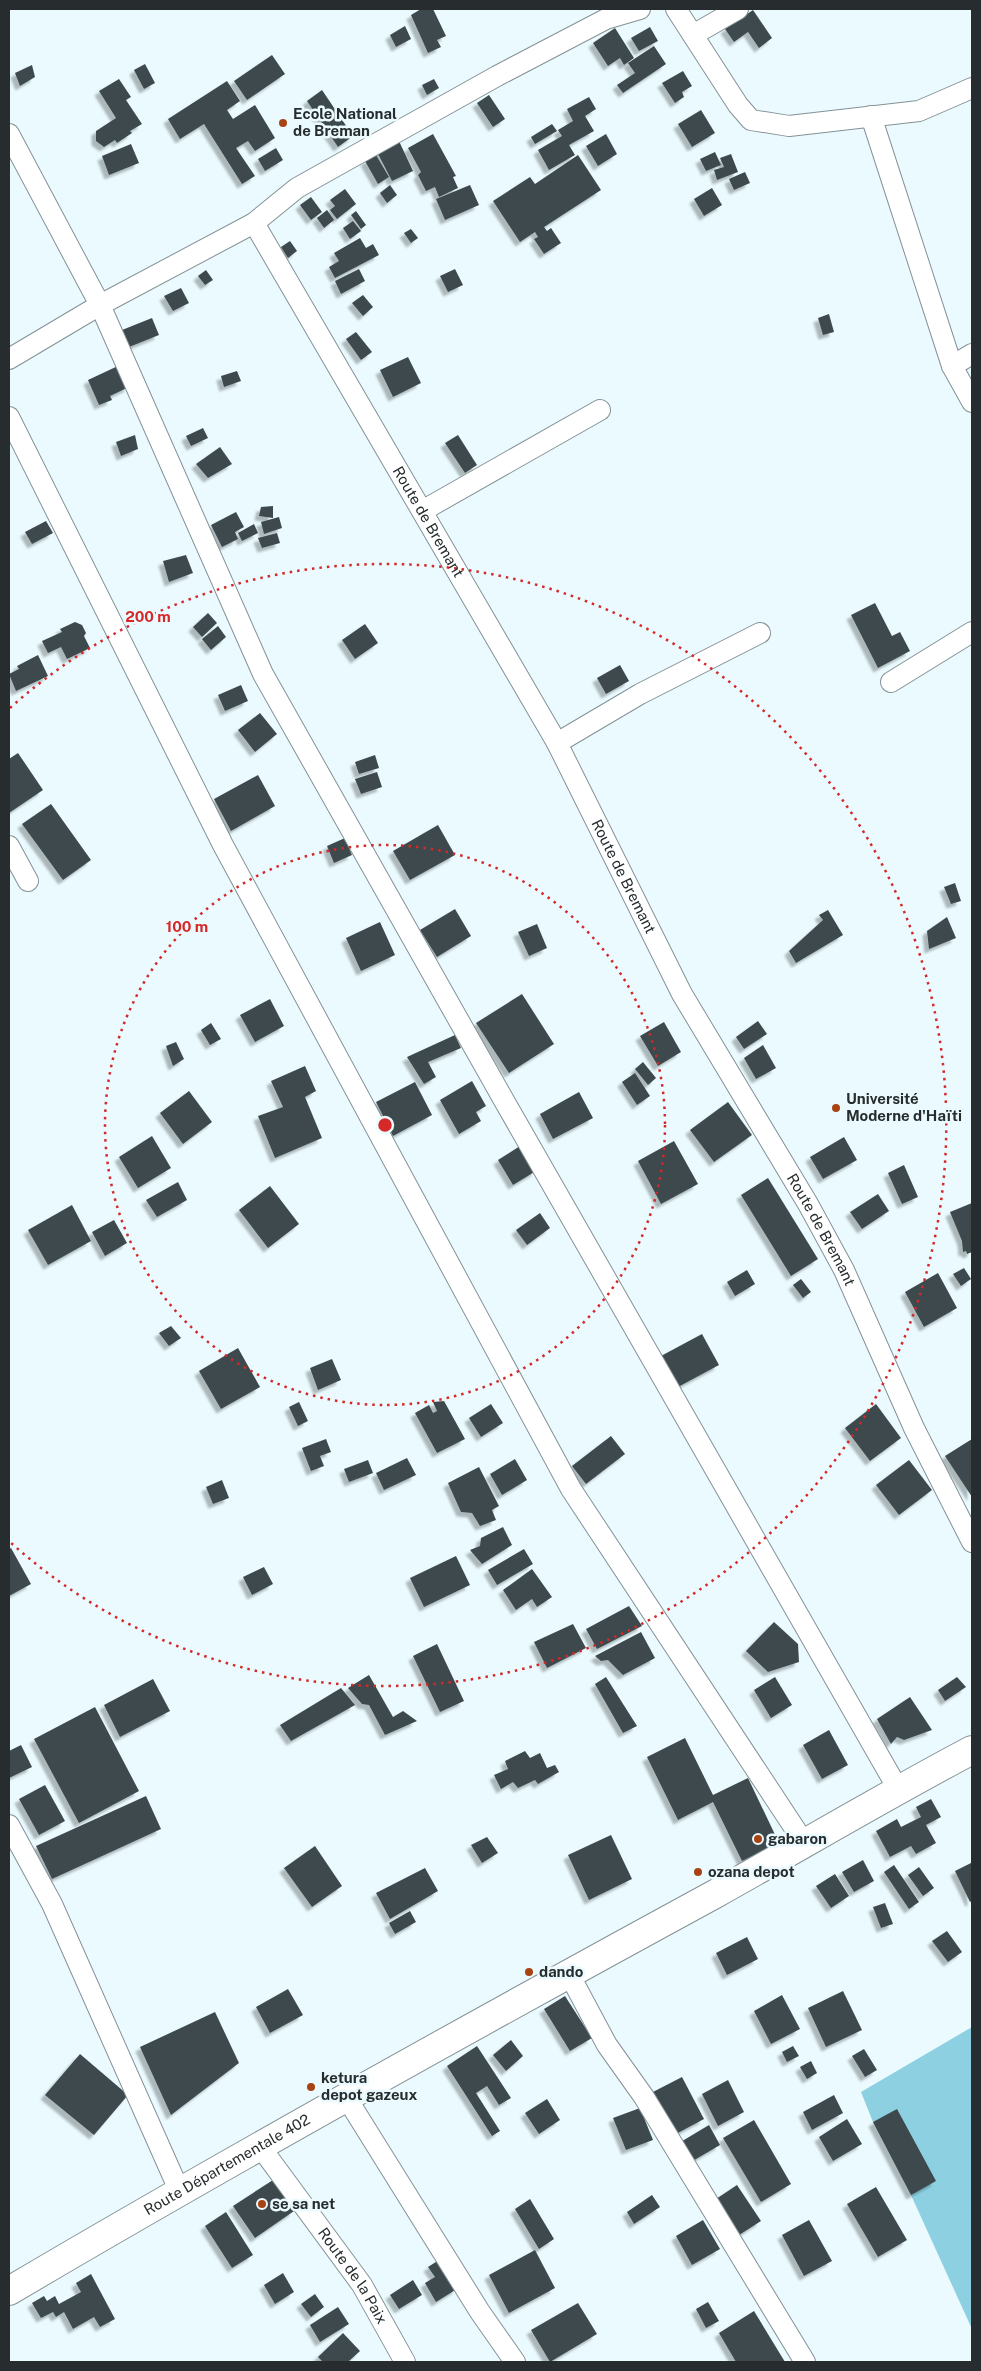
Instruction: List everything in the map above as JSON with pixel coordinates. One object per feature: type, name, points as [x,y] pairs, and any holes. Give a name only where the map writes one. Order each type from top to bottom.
[{"type":"main road","name":"Route Départementale 402","points":[[9,2292],[180,2190],[346,2096],[805,1844],[898,1789],[972,1750]]},
{"type":"street","points":[[9,359],[100,304],[254,223],[297,188],[497,76],[606,19],[640,9]]},
{"type":"street","points":[[676,9],[738,105],[751,120],[789,126],[918,111],[972,88]]},
{"type":"street","points":[[693,35],[738,9]]},
{"type":"street","points":[[871,116],[952,366],[972,402]]},
{"type":"street","points":[[9,134],[100,304],[263,674],[898,1789]]},
{"type":"street","name":"Route de Bremant","points":[[254,223],[557,743],[682,994],[808,1204],[844,1270],[914,1428],[972,1542]]},
{"type":"street","points":[[952,366],[972,354]]},
{"type":"street","points":[[422,512],[600,410]]},
{"type":"street","points":[[9,417],[223,845],[571,1489],[805,1844]]},
{"type":"street","points":[[891,682],[972,632]]},
{"type":"street","points":[[557,743],[640,694],[760,633]]},
{"type":"street","points":[[9,846],[28,881]]},
{"type":"street","points":[[9,1825],[52,1904],[180,2190]]},
{"type":"street","points":[[569,1974],[607,2045],[644,2097],[805,2362]]},
{"type":"street","points":[[346,2096],[480,2312],[515,2362]]},
{"type":"street","name":"Route de la Paix","points":[[259,2145],[362,2285],[405,2362]]},
{"type":"shaded area","points":[[972,2027],[972,2329],[911,2195],[873,2122],[861,2092]]},
{"type":"building","points":[[421,9],[433,9],[446,36],[437,40],[441,47],[428,53],[411,15]]},
{"type":"building","points":[[753,10],[772,38],[759,48],[748,32],[734,42],[725,29]]},
{"type":"building","points":[[405,26],[411,39],[396,47],[390,35]]},
{"type":"building","points":[[650,27],[658,41],[639,51],[631,38]]},
{"type":"building","points":[[615,28],[634,58],[624,65],[620,58],[608,66],[593,43]]},
{"type":"building","points":[[654,46],[666,64],[623,93],[617,85],[635,73],[628,63]]},
{"type":"building","points":[[272,55],[285,74],[247,100],[234,81]]},
{"type":"building","points":[[145,64],[155,83],[144,89],[134,70]]},
{"type":"building","points":[[32,65],[35,77],[20,86],[15,73]]},
{"type":"building","points":[[683,71],[692,86],[682,92],[684,97],[675,103],[662,83]]},
{"type":"building","points":[[119,79],[131,97],[126,100],[142,124],[130,131],[132,133],[117,143],[115,140],[104,147],[96,141],[96,131],[116,118],[99,91]]},
{"type":"building","points":[[434,79],[439,88],[427,95],[422,85]]},
{"type":"building","points":[[227,81],[240,101],[227,110],[233,119],[255,105],[275,138],[255,151],[248,141],[236,148],[255,176],[242,184],[204,124],[180,139],[168,119]]},
{"type":"building","points":[[322,90],[353,136],[338,147],[307,101]]},
{"type":"building","points":[[489,95],[505,119],[493,127],[477,103]]},
{"type":"building","points":[[589,97],[596,109],[585,116],[594,131],[569,145],[575,155],[549,170],[538,150],[562,136],[558,130],[573,121],[567,109]]},
{"type":"building","points":[[701,110],[715,133],[692,147],[678,124]]},
{"type":"building","points":[[552,124],[557,131],[535,144],[531,137]]},
{"type":"building","points":[[433,134],[456,176],[453,177],[458,188],[439,197],[435,187],[426,191],[418,175],[421,172],[408,148]]},
{"type":"building","points":[[606,134],[617,154],[598,166],[586,146]]},
{"type":"building","points":[[398,139],[413,171],[392,181],[376,150]]},
{"type":"building","points":[[131,144],[139,163],[109,175],[102,156]]},
{"type":"building","points":[[276,148],[283,160],[265,171],[258,159]]},
{"type":"building","points":[[715,152],[721,165],[706,171],[700,159]]},
{"type":"building","points":[[731,154],[738,172],[717,180],[714,170],[724,167],[720,158]]},
{"type":"building","points":[[376,155],[389,177],[378,184],[365,161]]},
{"type":"building","points":[[578,155],[601,190],[544,227],[547,231],[551,228],[561,243],[544,254],[534,239],[538,237],[535,232],[520,242],[493,201],[530,177],[535,184]]},
{"type":"building","points":[[745,172],[750,183],[734,190],[729,179]]},
{"type":"building","points":[[390,185],[397,195],[387,203],[380,193]]},
{"type":"building","points":[[470,185],[479,205],[445,220],[436,199]]},
{"type":"building","points":[[712,188],[722,205],[704,216],[694,199]]},
{"type":"building","points":[[345,189],[356,204],[337,219],[330,210],[335,206],[330,200]]},
{"type":"building","points":[[311,197],[322,212],[311,220],[300,205]]},
{"type":"building","points":[[327,210],[334,220],[324,228],[317,218]]},
{"type":"building","points":[[356,211],[366,225],[361,229],[351,215]]},
{"type":"building","points":[[353,221],[361,231],[350,239],[343,228]]},
{"type":"building","points":[[411,229],[418,238],[411,243],[404,233]]},
{"type":"building","points":[[360,238],[366,248],[373,244],[379,255],[335,278],[329,267],[339,261],[334,253]]},
{"type":"building","points":[[290,241],[297,251],[288,258],[281,247]]},
{"type":"building","points":[[359,269],[365,281],[341,294],[335,281]]},
{"type":"building","points":[[455,269],[463,285],[448,292],[440,276]]},
{"type":"building","points":[[206,270],[213,280],[205,285],[198,276]]},
{"type":"building","points":[[181,288],[189,303],[173,311],[164,296]]},
{"type":"building","points":[[363,295],[373,307],[363,316],[352,303]]},
{"type":"building","points":[[829,314],[834,332],[823,335],[818,318]]},
{"type":"building","points":[[152,318],[159,335],[129,347],[122,330]]},
{"type":"building","points":[[356,332],[372,352],[361,360],[346,339]]},
{"type":"building","points":[[408,357],[421,383],[393,397],[380,370]]},
{"type":"building","points":[[120,365],[129,387],[110,396],[112,400],[99,405],[88,380]]},
{"type":"building","points":[[237,371],[241,381],[224,387],[221,376]]},
{"type":"building","points":[[203,428],[208,438],[191,446],[186,436]]},
{"type":"building","points":[[135,435],[138,449],[121,456],[116,442]]},
{"type":"building","points":[[458,435],[477,465],[465,473],[445,443]]},
{"type":"building","points":[[220,447],[232,464],[208,478],[196,464]]},
{"type":"building","points":[[273,506],[273,518],[259,516],[261,507]]},
{"type":"building","points":[[236,512],[244,527],[235,532],[238,539],[222,547],[211,525]]},
{"type":"building","points":[[279,517],[282,528],[264,534],[261,522]]},
{"type":"building","points":[[46,521],[53,533],[32,544],[25,532]]},
{"type":"building","points":[[254,524],[258,533],[242,541],[238,533]]},
{"type":"building","points":[[277,533],[280,543],[262,548],[258,538]]},
{"type":"building","points":[[186,555],[193,573],[169,582],[163,561]]},
{"type":"building","points":[[875,603],[892,636],[900,632],[910,651],[878,668],[851,615]]},
{"type":"building","points":[[208,613],[217,623],[202,637],[193,627]]},
{"type":"building","points":[[75,622],[82,625],[86,633],[84,636],[90,648],[67,659],[61,647],[48,653],[42,641],[62,632],[60,629]]},
{"type":"building","points":[[365,624],[378,643],[355,659],[342,640]]},
{"type":"building","points":[[218,626],[226,637],[211,650],[202,639]]},
{"type":"building","points":[[38,655],[48,676],[16,691],[9,674],[19,669],[17,666]]},
{"type":"building","points":[[620,665],[629,681],[606,694],[597,678]]},
{"type":"building","points":[[241,685],[248,701],[225,711],[218,695]]},
{"type":"building","points":[[260,713],[277,734],[255,752],[238,730]]},
{"type":"building","points":[[18,753],[43,790],[9,813],[9,759]]},
{"type":"building","points":[[375,755],[379,768],[359,774],[355,762]]},
{"type":"building","points":[[377,772],[382,787],[361,794],[355,779]]},
{"type":"building","points":[[258,775],[275,806],[231,831],[214,799]]},
{"type":"building","points":[[51,804],[91,860],[63,880],[22,824]]},
{"type":"building","points":[[438,825],[455,855],[410,880],[393,851]]},
{"type":"building","points":[[345,838],[352,855],[334,863],[327,846]]},
{"type":"building","points":[[955,883],[961,901],[951,904],[944,887]]},
{"type":"building","points":[[455,909],[471,936],[437,957],[420,930]]},
{"type":"building","points":[[828,910],[843,935],[796,963],[789,951],[823,920],[819,915]]},
{"type":"building","points":[[947,917],[956,938],[929,949],[927,931]]},
{"type":"building","points":[[380,922],[395,955],[361,971],[346,938]]},
{"type":"building","points":[[537,924],[547,948],[529,956],[518,932]]},
{"type":"building","points":[[522,994],[554,1044],[509,1073],[476,1023]]},
{"type":"building","points":[[270,999],[284,1026],[255,1042],[240,1015]]},
{"type":"building","points":[[758,1021],[767,1034],[744,1049],[736,1037]]},
{"type":"building","points":[[664,1022],[681,1052],[658,1066],[640,1036]]},
{"type":"building","points":[[211,1023],[221,1039],[210,1045],[201,1030]]},
{"type":"building","points":[[455,1035],[461,1048],[428,1062],[436,1077],[424,1084],[407,1057]]},
{"type":"building","points":[[176,1042],[184,1059],[173,1066],[166,1046]]},
{"type":"building","points":[[763,1045],[776,1068],[756,1079],[744,1058]]},
{"type":"building","points":[[643,1062],[656,1078],[648,1085],[635,1069]]},
{"type":"building","points":[[305,1066],[316,1091],[305,1097],[322,1138],[275,1158],[258,1116],[283,1107],[271,1081]]},
{"type":"building","points":[[635,1073],[650,1096],[637,1105],[622,1082]]},
{"type":"building","points":[[472,1081],[486,1106],[476,1112],[481,1121],[459,1134],[440,1100]]},
{"type":"building","points":[[415,1082],[432,1115],[393,1136],[376,1102]]},
{"type":"building","points":[[189,1091],[212,1122],[183,1144],[160,1113]]},
{"type":"building","points":[[579,1092],[593,1118],[553,1139],[540,1114]]},
{"type":"building","points":[[728,1102],[752,1135],[714,1162],[690,1130]]},
{"type":"building","points":[[152,1136],[171,1168],[138,1188],[119,1157]]},
{"type":"building","points":[[844,1137],[857,1160],[823,1179],[810,1157]]},
{"type":"building","points":[[674,1141],[698,1184],[661,1204],[638,1161]]},
{"type":"building","points":[[520,1146],[536,1171],[513,1185],[498,1160]]},
{"type":"building","points":[[904,1165],[918,1197],[902,1204],[888,1173]]},
{"type":"building","points":[[768,1178],[818,1259],[791,1276],[741,1195]]},
{"type":"building","points":[[178,1182],[187,1200],[157,1217],[146,1200]]},
{"type":"building","points":[[270,1186],[299,1224],[268,1248],[239,1210]]},
{"type":"building","points":[[878,1194],[889,1211],[862,1229],[850,1212]]},
{"type":"building","points":[[972,1203],[972,1252],[967,1254],[966,1251],[963,1252],[962,1241],[950,1212]]},
{"type":"building","points":[[72,1205],[91,1241],[48,1265],[28,1230]]},
{"type":"building","points":[[540,1213],[550,1228],[527,1245],[516,1230]]},
{"type":"building","points":[[114,1220],[127,1243],[105,1256],[92,1232]]},
{"type":"building","points":[[964,1268],[971,1279],[961,1286],[953,1274]]},
{"type":"building","points":[[747,1270],[755,1284],[735,1296],[727,1282]]},
{"type":"building","points":[[938,1273],[957,1308],[924,1327],[905,1292]]},
{"type":"building","points":[[801,1279],[811,1292],[803,1298],[793,1285]]},
{"type":"building","points":[[171,1326],[181,1338],[169,1346],[159,1333]]},
{"type":"building","points":[[702,1334],[719,1365],[678,1387],[661,1356]]},
{"type":"building","points":[[238,1348],[260,1387],[221,1409],[199,1371]]},
{"type":"building","points":[[332,1359],[341,1380],[318,1390],[310,1368]]},
{"type":"building","points":[[444,1401],[465,1439],[437,1453],[415,1413],[429,1405],[433,1413],[437,1411],[433,1402]]},
{"type":"building","points":[[299,1402],[308,1421],[298,1426],[289,1407]]},
{"type":"building","points":[[491,1404],[503,1423],[481,1437],[469,1418]]},
{"type":"building","points":[[876,1404],[901,1438],[870,1461],[845,1428]]},
{"type":"building","points":[[611,1436],[625,1454],[586,1484],[572,1466]]},
{"type":"building","points":[[326,1439],[331,1452],[320,1456],[324,1466],[311,1471],[302,1448]]},
{"type":"building","points":[[972,1439],[972,1497],[945,1456]]},
{"type":"building","points":[[407,1458],[416,1475],[384,1490],[376,1473]]},
{"type":"building","points":[[515,1459],[527,1480],[502,1495],[490,1474]]},
{"type":"building","points":[[368,1460],[373,1473],[349,1482],[344,1469]]},
{"type":"building","points":[[909,1460],[932,1490],[899,1515],[876,1485]]},
{"type":"building","points":[[479,1467],[499,1506],[492,1510],[496,1520],[480,1526],[472,1513],[461,1512],[448,1483]]},
{"type":"building","points":[[222,1480],[229,1498],[213,1504],[206,1487]]},
{"type":"building","points":[[503,1527],[512,1545],[482,1564],[470,1550],[480,1546],[481,1538]]},
{"type":"building","points":[[11,1548],[31,1584],[9,1596],[9,1549]]},
{"type":"building","points":[[524,1549],[533,1564],[497,1585],[488,1570]]},
{"type":"building","points":[[456,1556],[470,1585],[424,1607],[410,1578]]},
{"type":"building","points":[[264,1567],[273,1584],[252,1595],[243,1577]]},
{"type":"building","points":[[532,1569],[552,1597],[537,1607],[532,1599],[516,1610],[503,1590]]},
{"type":"building","points":[[629,1606],[642,1626],[597,1649],[586,1629]]},
{"type":"building","points":[[774,1622],[798,1644],[799,1662],[768,1672],[746,1651]]},
{"type":"building","points":[[573,1624],[586,1648],[547,1668],[534,1642]]},
{"type":"building","points":[[641,1632],[655,1658],[623,1675],[608,1660],[601,1661],[595,1656]]},
{"type":"building","points":[[437,1644],[464,1701],[440,1712],[413,1656]]},
{"type":"building","points":[[369,1675],[393,1717],[403,1711],[417,1721],[385,1735],[369,1705],[362,1704],[348,1688]]},
{"type":"building","points":[[606,1677],[637,1726],[623,1733],[595,1684]]},
{"type":"building","points":[[775,1677],[792,1705],[771,1718],[754,1690]]},
{"type":"building","points":[[957,1677],[966,1687],[945,1701],[938,1690]]},
{"type":"building","points":[[153,1679],[170,1711],[120,1737],[104,1705]]},
{"type":"building","points":[[341,1688],[355,1705],[291,1741],[280,1725]]},
{"type":"building","points":[[910,1697],[932,1730],[904,1740],[897,1737],[891,1744],[877,1719]]},
{"type":"building","points":[[95,1707],[139,1791],[79,1823],[34,1739]]},
{"type":"building","points":[[829,1730],[848,1765],[822,1779],[803,1745]]},
{"type":"building","points":[[685,1738],[713,1795],[748,1778],[779,1843],[742,1861],[713,1802],[678,1820],[647,1757]]},
{"type":"building","points":[[21,1745],[32,1767],[9,1778],[9,1751]]},
{"type":"building","points":[[525,1751],[530,1758],[540,1753],[547,1768],[555,1765],[559,1772],[538,1784],[535,1780],[518,1788],[513,1782],[501,1789],[494,1775],[508,1769],[505,1761]]},
{"type":"building","points":[[45,1785],[65,1821],[39,1835],[19,1799]]},
{"type":"building","points":[[146,1796],[161,1829],[52,1879],[36,1846]]},
{"type":"building","points":[[931,1799],[941,1817],[926,1825],[936,1843],[916,1854],[911,1846],[890,1857],[876,1831],[897,1819],[901,1827],[921,1817],[916,1807]]},
{"type":"building","points":[[611,1835],[632,1879],[589,1900],[568,1855]]},
{"type":"building","points":[[487,1837],[498,1853],[482,1863],[471,1845]]},
{"type":"building","points":[[315,1846],[342,1886],[312,1907],[284,1868]]},
{"type":"building","points":[[863,1860],[874,1881],[854,1892],[842,1872]]},
{"type":"building","points":[[971,1863],[972,1901],[970,1902],[955,1871]]},
{"type":"building","points":[[894,1865],[919,1902],[909,1909],[884,1872]]},
{"type":"building","points":[[919,1867],[934,1888],[923,1896],[908,1875]]},
{"type":"building","points":[[425,1868],[438,1891],[390,1919],[376,1893]]},
{"type":"building","points":[[835,1874],[849,1896],[831,1908],[816,1886]]},
{"type":"building","points":[[885,1903],[893,1924],[881,1928],[873,1907]]},
{"type":"building","points":[[410,1911],[416,1922],[395,1934],[389,1923]]},
{"type":"building","points":[[947,1931],[962,1952],[948,1962],[932,1941]]},
{"type":"building","points":[[747,1937],[758,1959],[727,1975],[716,1953]]},
{"type":"building","points":[[288,1989],[303,2015],[270,2033],[256,2007]]},
{"type":"building","points":[[843,1991],[862,2030],[826,2047],[808,2008]]},
{"type":"building","points":[[782,1995],[800,2029],[771,2044],[754,2011]]},
{"type":"building","points":[[565,1996],[592,2038],[570,2051],[544,2009]]},
{"type":"building","points":[[215,2012],[239,2063],[171,2115],[140,2047]]},
{"type":"building","points":[[511,2040],[523,2056],[506,2071],[493,2055]]},
{"type":"building","points":[[477,2046],[511,2098],[499,2105],[487,2086],[476,2093],[500,2131],[492,2136],[447,2066]]},
{"type":"building","points":[[793,2046],[799,2056],[787,2062],[782,2052]]},
{"type":"building","points":[[864,2049],[877,2070],[865,2077],[852,2056]]},
{"type":"building","points":[[80,2054],[128,2095],[94,2135],[45,2095]]},
{"type":"building","points":[[811,2061],[817,2073],[807,2079],[800,2067]]},
{"type":"building","points":[[682,2077],[704,2119],[674,2135],[651,2093]]},
{"type":"building","points":[[728,2080],[744,2112],[718,2126],[702,2094]]},
{"type":"building","points":[[834,2095],[843,2113],[812,2130],[803,2112]]},
{"type":"building","points":[[547,2099],[560,2120],[539,2134],[525,2113]]},
{"type":"building","points":[[640,2108],[653,2140],[626,2150],[613,2118]]},
{"type":"building","points":[[897,2109],[936,2181],[911,2195],[873,2122]]},
{"type":"building","points":[[847,2119],[862,2144],[833,2161],[819,2137]]},
{"type":"building","points":[[754,2120],[791,2184],[761,2202],[723,2138]]},
{"type":"building","points":[[709,2125],[720,2145],[691,2162],[679,2143]]},
{"type":"building","points":[[273,2180],[294,2211],[255,2238],[233,2206]]},
{"type":"building","points":[[737,2185],[761,2221],[736,2237],[713,2201]]},
{"type":"building","points":[[876,2187],[907,2240],[878,2257],[847,2204]]},
{"type":"building","points":[[652,2195],[660,2207],[634,2224],[627,2212]]},
{"type":"building","points":[[530,2199],[554,2239],[539,2249],[515,2209]]},
{"type":"building","points":[[226,2212],[253,2255],[232,2268],[205,2226]]},
{"type":"building","points":[[703,2220],[720,2249],[692,2265],[676,2236]]},
{"type":"building","points":[[809,2220],[832,2261],[804,2276],[782,2235]]},
{"type":"building","points":[[535,2250],[555,2288],[509,2313],[489,2275]]},
{"type":"building","points":[[439,2260],[457,2289],[436,2302],[425,2283],[435,2277],[428,2267]]},
{"type":"building","points":[[283,2273],[294,2292],[275,2304],[264,2285]]},
{"type":"building","points":[[91,2274],[115,2319],[100,2327],[94,2317],[73,2329],[64,2312],[56,2317],[53,2312],[41,2318],[32,2303],[44,2296],[47,2301],[55,2296],[59,2304],[81,2292],[76,2283]]},
{"type":"building","points":[[413,2280],[422,2295],[399,2309],[390,2295]]},
{"type":"building","points":[[315,2294],[324,2307],[311,2317],[301,2304]]},
{"type":"building","points":[[708,2302],[719,2321],[706,2328],[696,2309]]},
{"type":"building","points":[[578,2303],[597,2334],[550,2362],[531,2330]]},
{"type":"building","points":[[338,2307],[349,2324],[320,2342],[310,2325]]},
{"type":"building","points":[[754,2311],[785,2362],[736,2362],[719,2333]]},
{"type":"building","points":[[343,2333],[360,2351],[348,2362],[323,2362],[318,2357]]},
{"type":"place","name":"Ecole National de Breman","points":[[283,123]]},
{"type":"place","name":"Université Moderne d'Haïti","points":[[836,1108]]},
{"type":"place","name":"gabaron","points":[[758,1839]]},
{"type":"place","name":"ozana depot","points":[[698,1872]]},
{"type":"place","name":"dando","points":[[529,1972]]},
{"type":"place","name":"ketura depot gazeux","points":[[311,2087]]},
{"type":"place","name":"se sa net","points":[[262,2204]]}]
